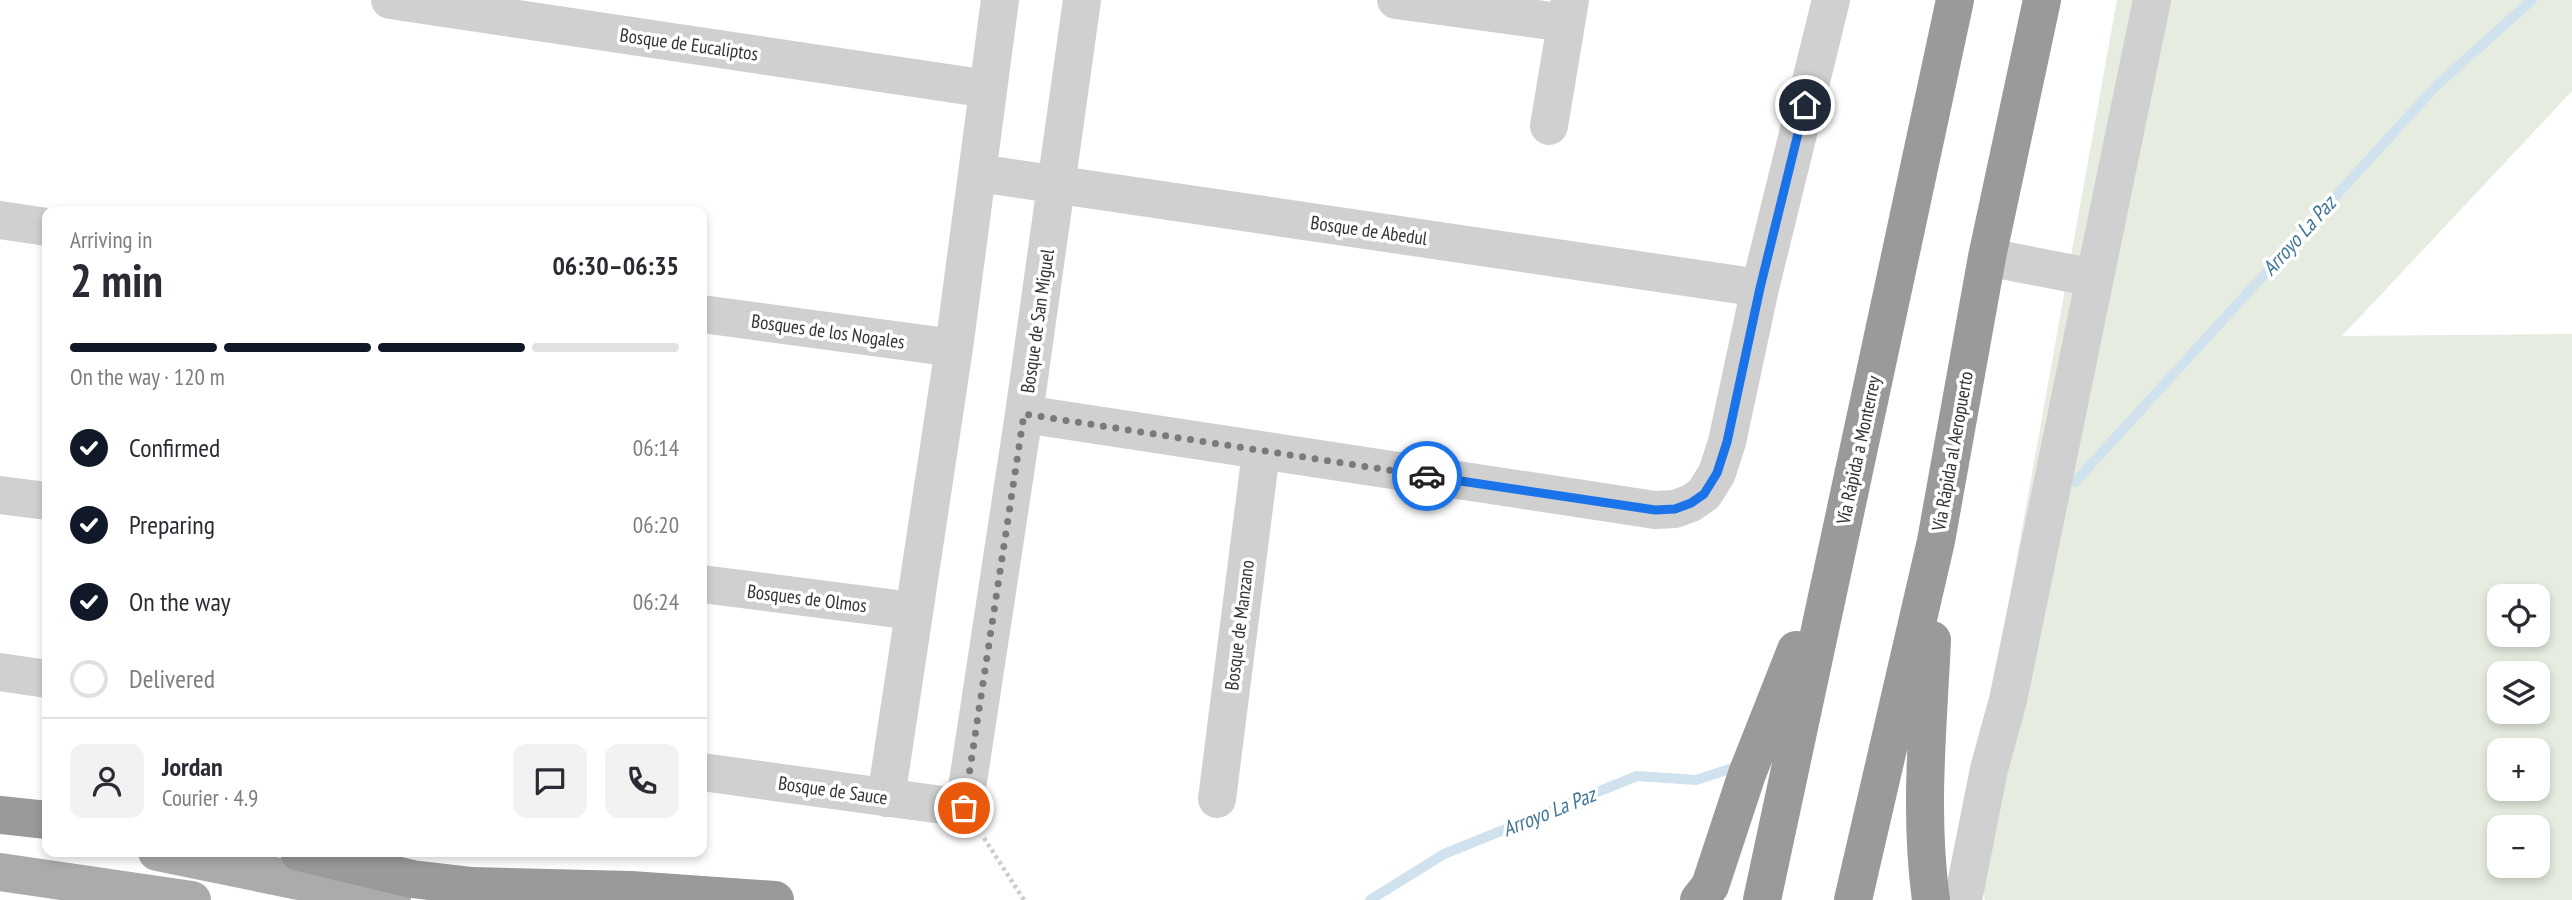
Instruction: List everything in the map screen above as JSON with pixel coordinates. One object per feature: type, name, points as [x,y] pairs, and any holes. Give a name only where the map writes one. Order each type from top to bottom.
[{"type":"highway","name":"Vía Rápida a Monterrey","points":[[1762,900],[1955,0]]},
{"type":"highway","name":"Vía Rápida al Aeropuerto","points":[[1853,900],[1936,541],[1987,257],[2042,0]]},
{"type":"highway","points":[[1699,900],[1710,887],[1748,774],[1838,540]]},
{"type":"highway","points":[[1931,900],[1923,816],[1936,541]]},
{"type":"highway","points":[[0,816],[42,820]]},
{"type":"highway","points":[[320,857],[412,879],[472,886],[631,890],[775,900]]},
{"type":"main road","points":[[0,816],[42,826]]},
{"type":"main road","points":[[181,857],[392,900]]},
{"type":"main road","points":[[0,872],[192,900]]},
{"type":"street","name":"Bosque de Eucaliptos","points":[[390,0],[988,89]]},
{"type":"street","points":[[886,798],[954,348],[1000,0]]},
{"type":"street","name":"Bosque de San Miguel","points":[[964,808],[1024,414],[1082,0]]},
{"type":"street","points":[[1396,0],[1568,12],[1549,126]]},
{"type":"street","points":[[1024,414],[1655,510],[1675,509],[1691,503],[1704,494],[1717,473],[1727,442],[1760,288],[1831,0]]},
{"type":"street","points":[[1963,900],[1989,769],[2008,700],[2152,0]]},
{"type":"street","name":"Bosque de Abedul","points":[[978,173],[1760,288]]},
{"type":"street","points":[[0,220],[42,226]]},
{"type":"street","points":[[1987,257],[2095,278]]},
{"type":"street","name":"Bosques de los Nogales","points":[[707,315],[954,348]]},
{"type":"street","name":"Bosque de Manzano","points":[[1217,799],[1261,452]]},
{"type":"street","points":[[0,495],[42,500]]},
{"type":"street","name":"Bosques de Olmos","points":[[707,585],[913,611]]},
{"type":"street","points":[[0,672],[42,678]]},
{"type":"street","name":"Bosque de Sauce","points":[[707,773],[964,808]]},
{"type":"path","points":[[964,808],[1024,900]]},
{"type":"shaded area","points":[[2117,0],[2572,0],[2572,91],[2342,336],[2572,334],[2572,900],[1985,900],[1967,835]]},
{"type":"waterway","name":"Arroyo La Paz","points":[[2075,482],[2437,85],[2532,0]]},
{"type":"waterway","name":"Arroyo La Paz","points":[[1370,900],[1444,854],[1637,776],[1696,780],[1739,766]]},
{"type":"way so far","points":[[964,808],[1024,414],[1427,476]]},
{"type":"route","points":[[1427,476],[1655,510],[1675,509],[1704,494],[1717,473],[1727,442],[1760,288],[1805,105]]}]
